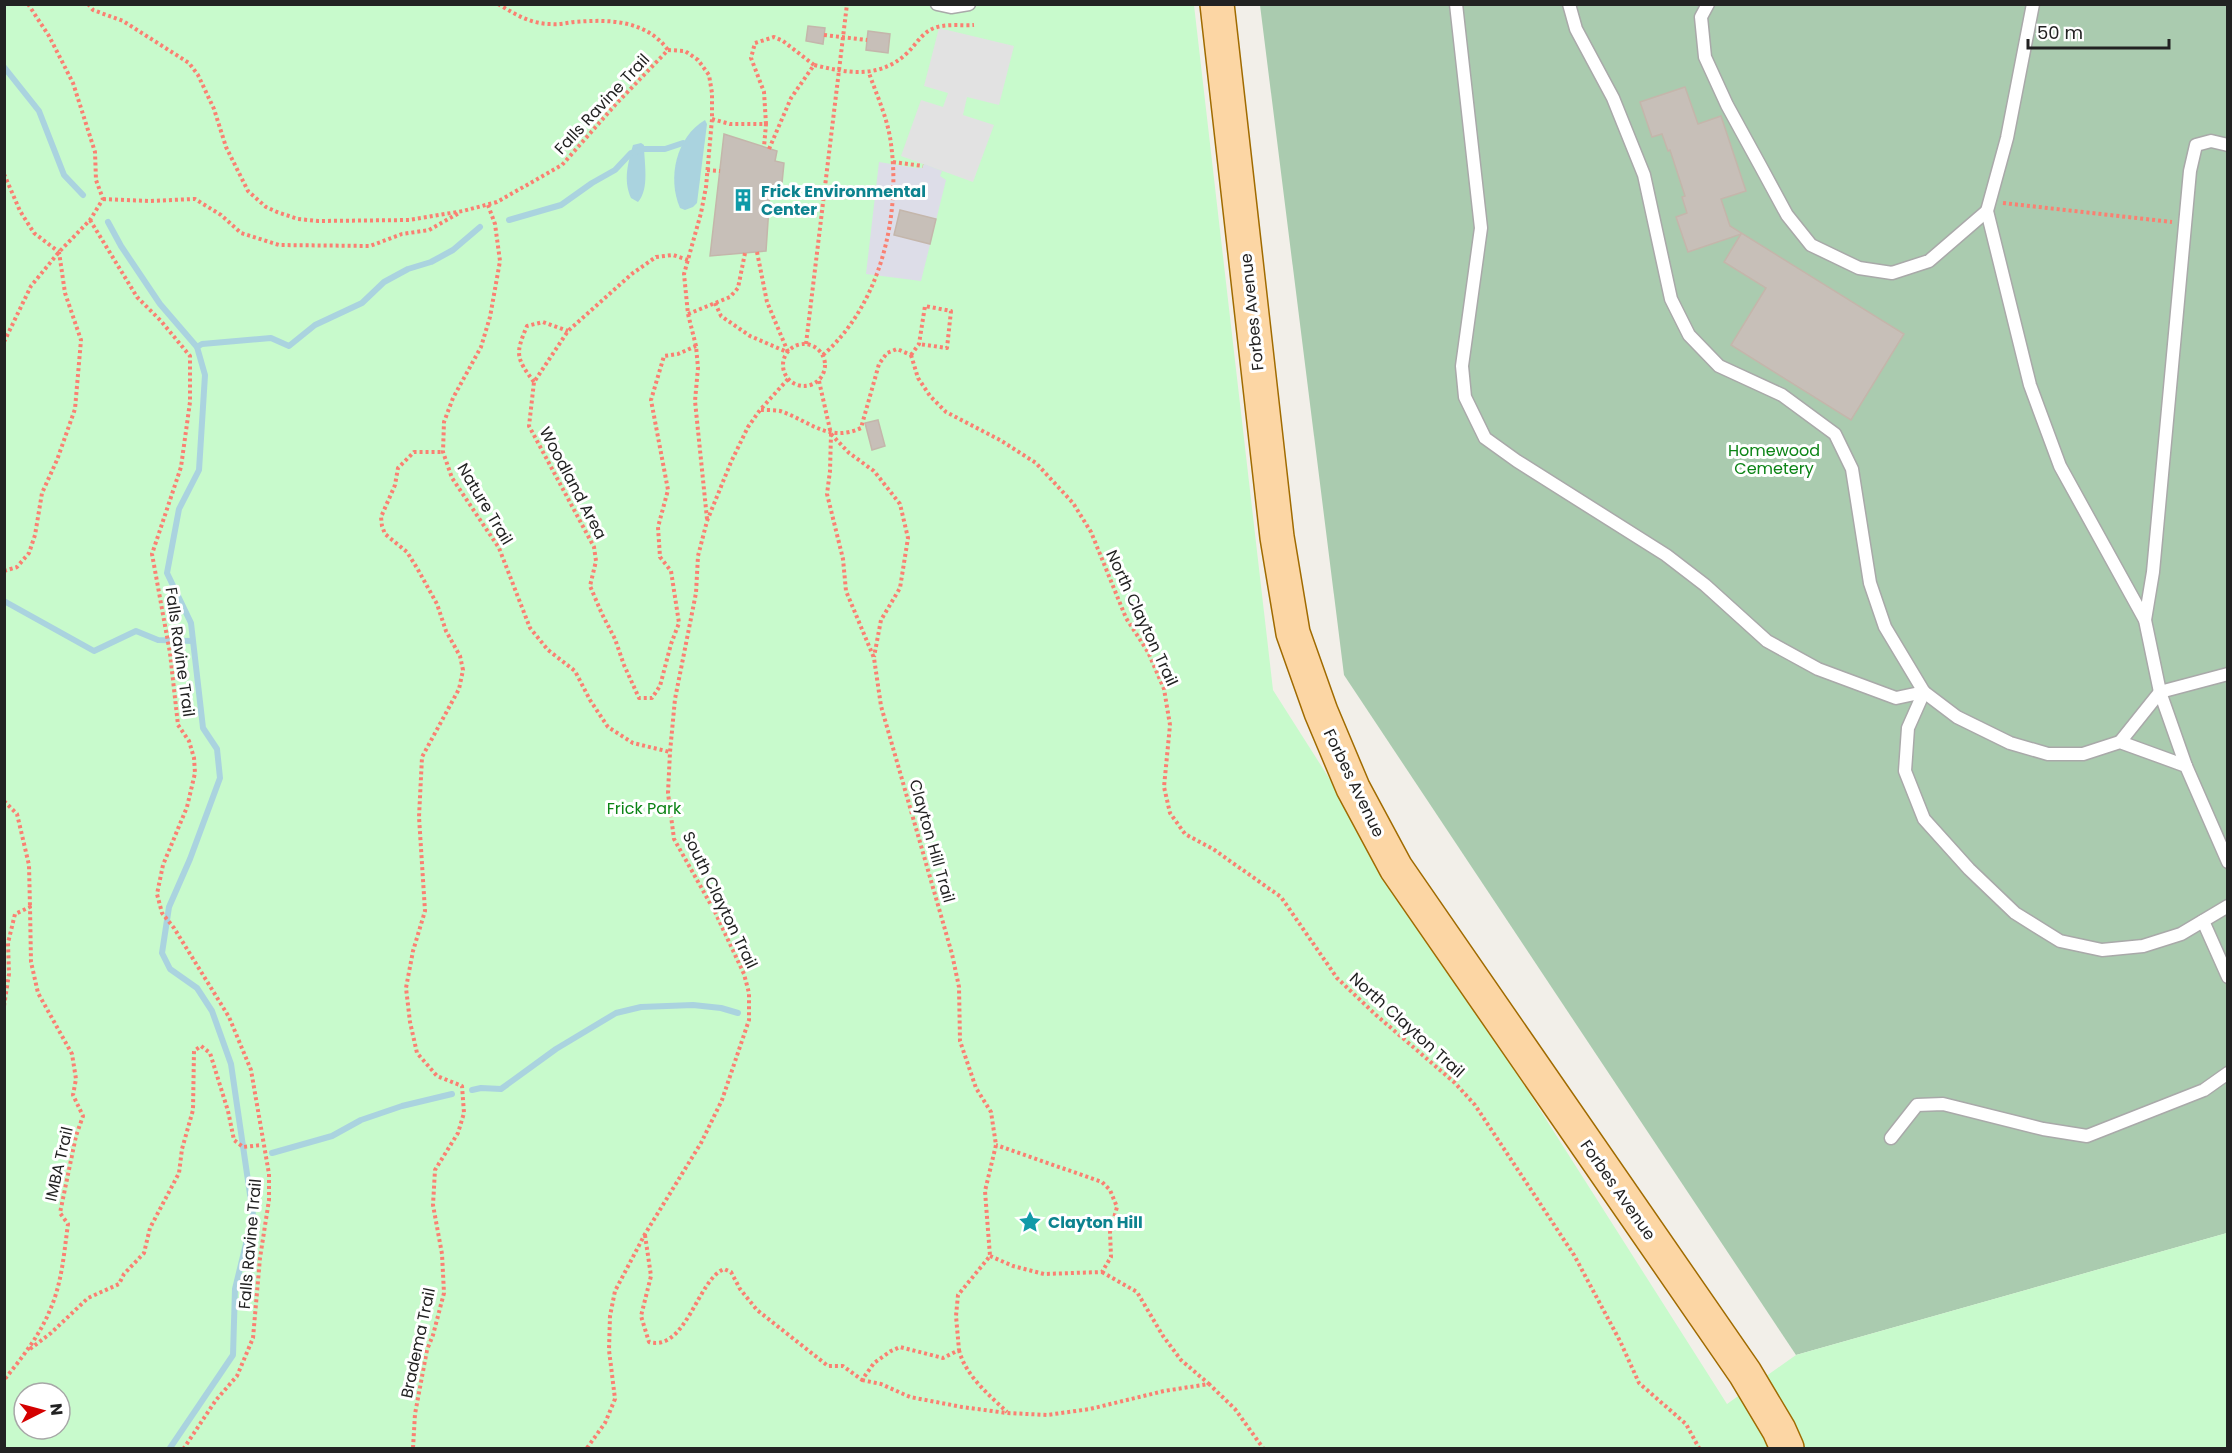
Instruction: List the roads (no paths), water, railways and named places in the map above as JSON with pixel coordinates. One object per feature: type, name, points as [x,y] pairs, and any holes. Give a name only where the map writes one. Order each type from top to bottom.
[{"type":"main road","name":"Forbes Avenue","points":[[1217,4],[1277,537],[1293,633],[1320,712],[1353,788],[1396,868],[1745,1373],[1779,1430],[1786,1449]]},
{"type":"lane","points":[[937,4],[951,7],[969,4]]},
{"type":"lane","points":[[1456,4],[1481,228],[1462,366],[1465,397],[1485,438],[1517,461],[1666,555],[1705,585],[1767,641],[1818,669],[1896,698],[1923,692]]},
{"type":"lane","points":[[1569,4],[1576,29],[1613,98],[1644,175],[1671,299],[1689,334],[1719,366],[1782,395],[1835,434],[1852,470],[1870,583],[1885,627],[1923,692],[1957,717],[2010,742],[2048,754],[2083,754],[2120,742],[2160,692],[2228,674]]},
{"type":"lane","points":[[1708,4],[1701,17],[1706,57],[1727,105],[1787,215],[1811,245],[1858,268],[1892,273],[1929,261],[1988,206]]},
{"type":"lane","points":[[2033,4],[2007,138],[1988,206],[2030,385],[2060,466],[2145,620],[2160,692],[2186,766],[2228,862]]},
{"type":"lane","points":[[2145,620],[2153,572],[2190,171],[2196,145],[2211,141],[2228,145]]},
{"type":"lane","points":[[1923,692],[1908,728],[1905,771],[1924,819],[1969,869],[2015,913],[2060,941],[2102,950],[2144,946],[2181,934],[2228,906]]},
{"type":"lane","points":[[2120,742],[2186,766]]},
{"type":"lane","points":[[2203,921],[2228,977]]},
{"type":"lane","points":[[1891,1138],[1917,1105],[1944,1104],[2043,1129],[2087,1136],[2205,1090],[2228,1073]]},
{"type":"water","points":[[705,120],[707,124],[697,203],[685,210],[680,208],[674,184],[677,159],[687,137]]},
{"type":"water","points":[[641,143],[644,145],[645,183],[642,197],[638,202],[631,198],[627,185],[627,172],[633,145]]},
{"type":"waterway","points":[[4,67],[39,111],[64,175],[83,195]]},
{"type":"waterway","points":[[509,220],[561,205],[615,170],[631,153],[644,149],[665,149],[683,143]]},
{"type":"waterway","points":[[108,222],[121,246],[160,304],[197,347],[205,375],[199,470],[179,509],[167,573],[191,623],[203,728],[217,749],[220,778],[190,859],[169,907],[162,953],[170,969],[197,988],[212,1011],[231,1064],[253,1215],[235,1289],[233,1355],[170,1448]]},
{"type":"waterway","points":[[197,347],[202,344],[271,338],[289,346],[315,325],[362,303],[384,282],[453,250],[480,227]]},
{"type":"waterway","points":[[4,601],[94,651],[136,631],[158,640],[192,641]]},
{"type":"waterway","points":[[472,1090],[501,1089],[556,1049],[616,1013],[641,1007],[693,1005],[721,1008],[738,1013]]},
{"type":"waterway","points":[[272,1153],[332,1136],[361,1120],[402,1106],[452,1094]]},
{"type":"place","name":"Frick Environmental Center","points":[[743,200]]},
{"type":"place","name":"Clayton Hill","points":[[1030,1222]]},
{"type":"park label","name":"Homewood Cemetery","points":[[1774,459]]},
{"type":"park label","name":"Frick Park","points":[[644,808]]}]
